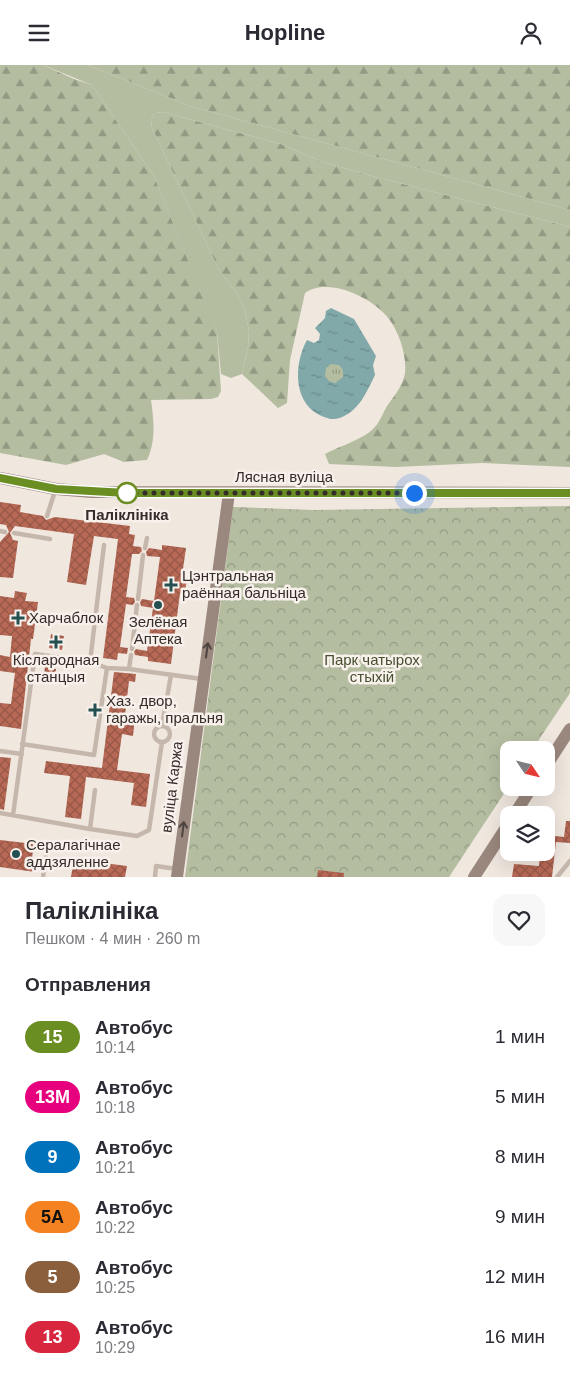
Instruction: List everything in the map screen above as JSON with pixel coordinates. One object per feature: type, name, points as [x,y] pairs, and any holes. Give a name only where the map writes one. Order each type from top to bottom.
[{"type":"main road","name":"Лясная вуліца","points":[[0,478],[56,489],[126,493],[570,493]]},
{"type":"main road","name":"вуліца Каржа","points":[[178,873],[229,493]]},
{"type":"main road","points":[[555,752],[570,729]]},
{"type":"main road","points":[[474,877],[500,837]]},
{"type":"lane","points":[[47,516],[56,489]]},
{"type":"lane","points":[[14,533],[47,539],[45,531]]},
{"type":"lane","points":[[145,548],[147,537]]},
{"type":"lane","points":[[90,662],[104,545]]},
{"type":"lane","points":[[138,599],[143,555]]},
{"type":"lane","points":[[132,649],[137,605]]},
{"type":"lane","points":[[13,815],[35,654],[90,662],[107,668],[204,679]]},
{"type":"lane","points":[[129,669],[131,655]]},
{"type":"lane","points":[[22,744],[94,755],[107,668]]},
{"type":"lane","points":[[162,725],[171,675]]},
{"type":"lane","points":[[162,725],[169,730],[170,735],[167,740],[162,742]]},
{"type":"lane","points":[[162,725],[155,729],[154,733],[155,738],[162,742]]},
{"type":"lane","points":[[0,813],[137,836],[149,830],[162,742]]},
{"type":"lane","points":[[0,751],[22,754]]},
{"type":"lane","points":[[90,829],[95,790]]},
{"type":"lane","points":[[43,877],[46,857]]},
{"type":"lane","points":[[557,877],[570,861]]},
{"type":"lane","points":[[155,877],[156,866],[178,873]]},
{"type":"green space","points":[[0,65],[43,65],[92,85],[154,176],[217,332],[221,391],[218,397],[211,399],[151,400],[153,438],[147,460],[124,462],[104,454],[66,465],[0,453]]},
{"type":"green space","points":[[43,65],[88,65],[190,106],[570,210],[570,227],[368,175],[323,162],[281,144],[163,112],[155,113],[151,120],[152,128],[219,270],[238,295],[245,310],[249,331],[248,347],[242,374],[231,378],[221,374],[217,332],[154,176],[92,85]]},
{"type":"green space","points":[[88,65],[570,65],[570,210],[190,106]]},
{"type":"green space","points":[[163,112],[281,144],[323,162],[368,175],[570,227],[570,467],[482,463],[396,467],[329,464],[325,454],[369,433],[377,424],[400,387],[404,378],[405,366],[402,345],[396,331],[382,311],[362,297],[338,288],[326,287],[315,288],[305,293],[290,360],[287,403],[278,408],[242,374],[248,347],[249,331],[245,310],[238,295],[219,270],[152,128],[151,120],[155,113]]},
{"type":"green space","points":[[334,363],[341,366],[344,373],[341,380],[334,383],[327,380],[324,373],[327,366]]},
{"type":"green space","name":"Парк чатырох стыхій","points":[[570,506],[570,693],[538,741],[500,741],[500,796],[502,796],[449,877],[185,877],[233,507],[314,510]]},
{"type":"water","points":[[331,308],[354,319],[376,356],[373,365],[375,375],[364,397],[351,412],[335,419],[324,417],[314,412],[306,404],[301,394],[298,372],[302,350],[307,340],[314,343],[319,340],[320,334],[315,328],[325,318],[326,311]],"holes":[[[331,364],[339,365],[343,370],[343,377],[335,383],[329,381],[325,376],[326,368]]]},
{"type":"building","points":[[0,502],[21,505],[20,512],[43,516],[46,520],[55,517],[130,526],[129,534],[135,535],[133,546],[141,547],[142,551],[139,554],[132,554],[126,597],[134,598],[135,602],[133,605],[126,604],[120,647],[128,648],[127,654],[118,653],[117,660],[103,658],[118,539],[94,536],[86,585],[67,582],[74,534],[15,526],[10,533],[13,540],[18,541],[13,578],[0,577],[0,542],[9,532],[6,525],[0,524]]},
{"type":"building","points":[[162,545],[186,548],[182,576],[187,576],[185,594],[180,593],[171,664],[148,661],[148,657],[135,655],[134,652],[136,649],[147,651],[153,608],[141,606],[140,602],[142,599],[154,601],[160,557],[147,556],[146,552],[149,548],[162,550]]},
{"type":"building","points":[[15,591],[27,593],[25,601],[38,602],[33,639],[31,639],[21,729],[0,726],[0,703],[11,704],[15,673],[0,671],[0,655],[10,657],[12,636],[0,635],[0,596],[14,598]]},
{"type":"building","name":"Кіслародная станцыя","points":[[51,634],[64,636],[62,650],[49,648]]},
{"type":"building","points":[[45,667],[56,669],[54,683],[43,682]]},
{"type":"building","points":[[114,672],[136,674],[135,682],[129,681],[125,715],[135,717],[133,736],[122,734],[117,770],[150,774],[146,807],[131,805],[134,783],[86,777],[81,819],[65,817],[70,776],[44,773],[46,761],[102,768]]},
{"type":"building","points":[[0,757],[11,758],[4,810],[0,809]]},
{"type":"building","points":[[566,821],[570,821],[570,843],[556,842],[555,851],[555,836],[564,837]]},
{"type":"building","name":"Сералагічнае аддзяленне","points":[[0,840],[34,844],[31,865],[35,865],[35,872],[0,867]]},
{"type":"building","points":[[74,859],[127,866],[125,877],[71,877]]},
{"type":"building","points":[[539,861],[554,861],[552,877],[512,877],[514,864],[539,866]]},
{"type":"building","points":[[318,870],[344,873],[344,877],[317,877]]},
{"type":"bus line","name":"15","points":[[0,478],[56,489],[126,493],[570,493]]},
{"type":"place","name":"Паліклініка","points":[[127,493]]},
{"type":"place","name":"Цэнтральная раённая бальніца","points":[[171,585]]},
{"type":"place","name":"Зелёная Аптека","points":[[158,605]]},
{"type":"place","name":"Харчаблок","points":[[18,618]]},
{"type":"place","name":"Кіслародная станцыя","points":[[56,642]]},
{"type":"place","name":"Хаз. двор, гаражы, пральня","points":[[95,710]]},
{"type":"place","name":"Сералагічнае аддзяленне","points":[[16,854]]},
{"type":"route","points":[[127,493],[414,493]]}]
